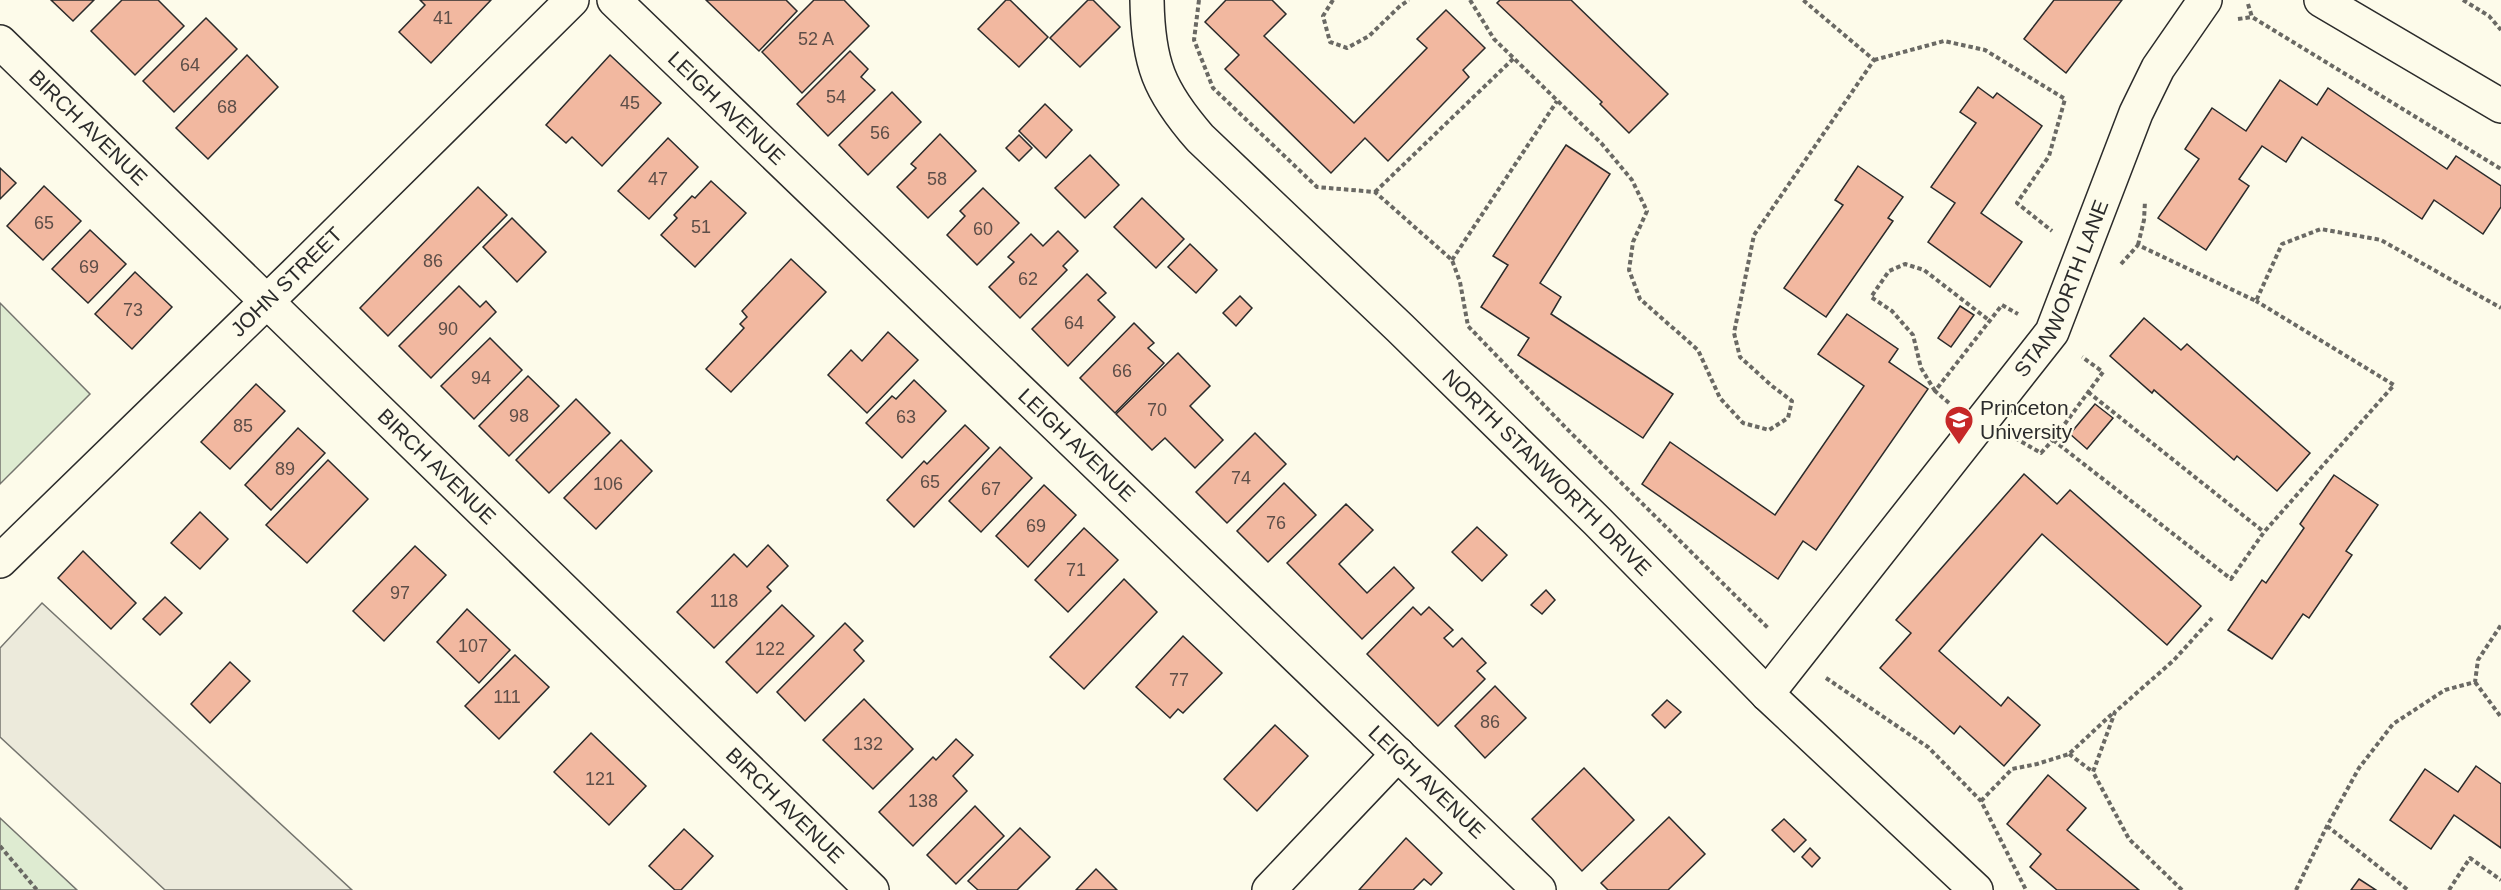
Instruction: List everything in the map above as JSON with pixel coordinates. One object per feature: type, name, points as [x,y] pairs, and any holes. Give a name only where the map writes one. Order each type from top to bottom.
[{"type":"street","name":"JOHN STREET","points":[[0,561],[572,0]]},
{"type":"street","name":"LEIGH AVENUE","points":[[614,0],[1539,890]]},
{"type":"street","name":"NORTH STANWORTH DRIVE","points":[[1147,0],[1147,36],[1156,73],[1175,110],[1200,138],[1597,521],[1767,694],[1976,890]]},
{"type":"street","name":"STANWORTH LANE","points":[[1767,694],[2052,332],[2136,113],[2158,68],[2205,0]]},
{"type":"street","points":[[2321,0],[2501,106]]},
{"type":"street","name":"BIRCH AVENUE","points":[[0,42],[872,890]]},
{"type":"street","points":[[1269,890],[1398,754]]},
{"type":"path","points":[[1199,0],[1194,40],[1213,88],[1317,187],[1375,192],[1452,260],[1460,282],[1468,326],[1574,436],[1771,631]]},
{"type":"path","points":[[1333,0],[1323,16],[1330,42],[1347,48],[1369,36],[1409,0]]},
{"type":"path","points":[[1470,0],[1494,39],[1602,144],[1632,180],[1647,211],[1633,242],[1629,270],[1640,299],[1698,350],[1720,398],[1743,423],[1769,430],[1788,418],[1792,401],[1772,387],[1740,357],[1734,333],[1754,235],[1874,60],[1944,41],[1985,50],[2065,99],[2049,156],[2018,203],[2058,236]]},
{"type":"path","points":[[1803,0],[1874,60]]},
{"type":"path","points":[[2463,0],[2489,16],[2501,30]]},
{"type":"path","points":[[2248,4],[2252,18]]},
{"type":"path","points":[[2234,20],[2252,18],[2501,169]]},
{"type":"path","points":[[1375,192],[1514,58]]},
{"type":"path","points":[[1452,260],[1557,101]]},
{"type":"path","points":[[2114,271],[2138,245],[2144,220],[2145,200]]},
{"type":"path","points":[[2256,301],[2282,244],[2321,229],[2381,240],[2501,308]]},
{"type":"path","points":[[2053,440],[2230,579],[2264,532],[2394,385],[2256,301],[2138,245]]},
{"type":"path","points":[[1952,406],[1935,391],[1921,368],[1913,335],[1892,311],[1870,297],[1889,271],[1905,264],[1924,270],[1990,321]]},
{"type":"path","points":[[1935,391],[2002,305],[2021,315]]},
{"type":"path","points":[[2011,436],[2041,453],[2053,440],[2103,372],[2079,355]]},
{"type":"path","points":[[2088,392],[2264,532]]},
{"type":"path","points":[[1981,801],[2012,769],[2037,765],[2068,754],[2174,660],[2212,618]]},
{"type":"path","points":[[2501,625],[2478,660],[2475,682],[2501,717]]},
{"type":"path","points":[[1831,681],[1833,670]]},
{"type":"path","points":[[1823,676],[1928,747],[1981,801],[2026,890]]},
{"type":"path","points":[[2296,890],[2327,826],[2359,768],[2393,724],[2445,690],[2475,682]]},
{"type":"path","points":[[2093,772],[2115,712]]},
{"type":"path","points":[[2068,754],[2093,772],[2129,839],[2182,890]]},
{"type":"path","points":[[2327,826],[2408,890]]},
{"type":"path","points":[[0,846],[37,890]]},
{"type":"path","points":[[2449,890],[2470,858],[2501,880]]},
{"type":"green space","points":[[0,303],[90,394],[0,484]]},
{"type":"green space","points":[[0,818],[77,890],[0,890]]},
{"type":"shaded area","points":[[42,603],[352,890],[165,890],[0,737],[0,648]]},
{"type":"building","points":[[51,0],[94,0],[73,21]]},
{"type":"building","points":[[122,0],[158,0],[184,26],[135,75],[91,31]]},
{"type":"building","points":[[420,0],[491,0],[431,63],[399,32],[425,5]]},
{"type":"building","points":[[706,0],[786,0],[797,11],[759,51]]},
{"type":"building","points":[[814,0],[844,0],[869,26],[802,93],[762,52]]},
{"type":"building","points":[[1006,0],[1010,0],[1048,37],[1019,67],[978,29]]},
{"type":"building","points":[[1088,0],[1093,0],[1120,27],[1080,67],[1050,38]]},
{"type":"building","points":[[1226,0],[1272,0],[1286,14],[1264,36],[1354,123],[1427,48],[1417,39],[1446,10],[1485,48],[1463,70],[1469,77],[1388,161],[1365,138],[1331,173],[1225,69],[1239,55],[1205,22]]},
{"type":"building","points":[[1500,0],[1571,0],[1668,94],[1629,133],[1600,104],[1602,102],[1497,3]]},
{"type":"building","points":[[2054,0],[2122,0],[2066,73],[2024,39]]},
{"type":"building","points":[[206,18],[237,49],[174,112],[143,81]]},
{"type":"building","points":[[850,51],[868,69],[861,77],[875,90],[828,136],[797,104]]},
{"type":"building","points":[[247,55],[278,87],[208,159],[176,128]]},
{"type":"building","points":[[610,55],[661,103],[602,166],[572,137],[566,143],[546,125]]},
{"type":"building","points":[[2280,80],[2317,105],[2328,88],[2447,169],[2456,156],[2501,186],[2501,207],[2483,234],[2434,200],[2422,219],[2302,137],[2286,162],[2262,146],[2239,179],[2249,186],[2206,250],[2158,218],[2199,159],[2185,149],[2212,108],[2246,131]]},
{"type":"building","points":[[1978,87],[1993,98],[1997,93],[2042,126],[1981,213],[2022,242],[1990,287],[1928,242],[1955,203],[1931,187],[1976,123],[1960,112]]},
{"type":"building","points":[[892,92],[921,122],[868,175],[839,145]]},
{"type":"building","points":[[1045,104],[1072,130],[1046,158],[1019,131]]},
{"type":"building","points":[[940,134],[976,171],[928,218],[897,187],[916,168],[911,164]]},
{"type":"building","points":[[1019,135],[1032,148],[1019,161],[1006,148]]},
{"type":"building","points":[[668,138],[698,167],[649,219],[618,191]]},
{"type":"building","points":[[1566,145],[1610,174],[1540,283],[1561,297],[1551,314],[1673,394],[1643,438],[1518,355],[1529,338],[1481,307],[1508,265],[1493,256]]},
{"type":"building","points":[[1090,155],[1119,185],[1085,218],[1055,188]]},
{"type":"building","points":[[1858,166],[1903,197],[1888,218],[1893,221],[1826,317],[1784,288],[1843,205],[1835,200]]},
{"type":"building","points":[[0,168],[16,183],[0,199]]},
{"type":"building","points":[[711,181],[746,213],[695,267],[661,235],[677,218],[674,215],[692,196],[695,198]]},
{"type":"building","points":[[44,186],[81,221],[43,260],[7,226]]},
{"type":"building","points":[[478,187],[507,215],[388,336],[360,308]]},
{"type":"building","points":[[983,188],[1019,223],[977,265],[947,235],[965,216],[960,211]]},
{"type":"building","points":[[1142,198],[1184,239],[1156,268],[1114,227]]},
{"type":"building","points":[[512,218],[546,252],[517,282],[483,247]]},
{"type":"building","points":[[90,230],[126,264],[88,303],[52,269]]},
{"type":"building","points":[[1058,231],[1078,251],[1063,266],[1067,270],[1020,318],[989,287],[1014,262],[1008,257],[1031,234],[1043,246]]},
{"type":"building","points":[[1190,244],[1217,270],[1196,293],[1168,267]]},
{"type":"building","points":[[791,259],[826,292],[731,392],[706,369],[744,328],[740,324],[747,317],[742,311]]},
{"type":"building","points":[[135,272],[172,307],[132,349],[95,314]]},
{"type":"building","points":[[1087,274],[1106,293],[1098,300],[1115,317],[1068,366],[1032,329]]},
{"type":"building","points":[[459,286],[480,307],[486,301],[496,312],[431,378],[399,346]]},
{"type":"building","points":[[1240,296],[1252,308],[1236,326],[1223,313]]},
{"type":"building","points":[[1960,306],[1974,315],[1951,347],[1938,338]]},
{"type":"building","points":[[1847,314],[1898,349],[1889,362],[1928,389],[1816,550],[1803,541],[1778,579],[1642,484],[1670,442],[1775,515],[1864,386],[1818,354]]},
{"type":"building","points":[[2144,318],[2181,350],[2187,344],[2310,453],[2277,491],[2237,456],[2234,460],[2154,390],[2152,393],[2110,356]]},
{"type":"building","points":[[1134,323],[1154,343],[1148,348],[1164,363],[1115,413],[1080,378]]},
{"type":"building","points":[[888,332],[918,360],[867,413],[828,375],[851,350],[862,361]]},
{"type":"building","points":[[490,338],[522,370],[474,419],[441,386]]},
{"type":"building","points":[[1178,353],[1210,386],[1190,406],[1223,440],[1195,468],[1165,438],[1152,450],[1116,414]]},
{"type":"building","points":[[528,376],[559,406],[509,456],[479,426]]},
{"type":"building","points":[[914,380],[946,411],[902,458],[866,423],[892,396],[896,399]]},
{"type":"building","points":[[256,384],[285,411],[230,469],[201,442]]},
{"type":"building","points":[[576,399],[610,433],[549,493],[516,460]]},
{"type":"building","points":[[2095,404],[2113,418],[2087,449],[2070,434]]},
{"type":"building","points":[[965,425],[989,448],[914,527],[887,500],[924,461],[927,464]]},
{"type":"building","points":[[298,428],[325,453],[271,510],[245,485]]},
{"type":"building","points":[[1255,433],[1286,464],[1227,523],[1196,492]]},
{"type":"building","points":[[621,440],[652,471],[596,529],[564,498]]},
{"type":"building","points":[[1000,447],[1032,478],[981,532],[949,501]]},
{"type":"building","points":[[328,460],[368,499],[307,563],[266,525]]},
{"type":"building","points":[[2024,474],[2057,504],[2070,490],[2201,606],[2167,645],[2042,534],[1939,651],[2001,706],[2008,697],[2040,725],[2004,766],[1960,726],[1954,734],[1880,668],[1911,633],[1896,620]]},
{"type":"building","points":[[2334,475],[2378,505],[2346,551],[2352,555],[2309,618],[2303,614],[2272,659],[2228,630],[2262,580],[2266,583],[2304,528],[2300,524]]},
{"type":"building","points":[[1284,483],[1316,515],[1268,562],[1237,531]]},
{"type":"building","points":[[1044,485],[1076,515],[1028,567],[996,536]]},
{"type":"building","points":[[1346,504],[1373,530],[1339,564],[1367,593],[1394,567],[1414,588],[1362,639],[1287,563]]},
{"type":"building","points":[[200,512],[228,539],[200,569],[171,543]]},
{"type":"building","points":[[1477,527],[1507,555],[1482,581],[1452,552]]},
{"type":"building","points":[[1084,528],[1118,560],[1068,612],[1035,580]]},
{"type":"building","points":[[768,545],[788,566],[767,587],[771,591],[714,648],[677,612],[734,554],[747,567]]},
{"type":"building","points":[[415,546],[446,575],[384,641],[353,611]]},
{"type":"building","points":[[83,551],[136,603],[111,629],[58,578]]},
{"type":"building","points":[[1124,579],[1157,612],[1084,689],[1050,657]]},
{"type":"building","points":[[1546,590],[1555,600],[1542,614],[1531,605]]},
{"type":"building","points":[[165,597],[182,613],[160,635],[143,619]]},
{"type":"building","points":[[782,605],[814,636],[757,693],[726,662]]},
{"type":"building","points":[[1413,607],[1421,615],[1429,607],[1453,630],[1444,638],[1453,647],[1462,638],[1486,663],[1477,671],[1485,679],[1438,726],[1367,654]]},
{"type":"building","points":[[467,609],[510,650],[479,683],[437,642]]},
{"type":"building","points":[[845,623],[863,641],[854,650],[864,661],[805,721],[777,692]]},
{"type":"building","points":[[1183,636],[1222,673],[1183,713],[1178,709],[1170,718],[1136,687]]},
{"type":"building","points":[[515,655],[549,687],[499,739],[465,706]]},
{"type":"building","points":[[230,662],[250,681],[210,723],[191,704]]},
{"type":"building","points":[[1495,686],[1526,718],[1485,758],[1455,726]]},
{"type":"building","points":[[864,699],[913,749],[873,789],[823,740]]},
{"type":"building","points":[[1667,700],[1681,712],[1665,728],[1652,715]]},
{"type":"building","points":[[1275,725],[1308,756],[1257,811],[1224,779]]},
{"type":"building","points":[[591,733],[646,786],[609,825],[554,772]]},
{"type":"building","points":[[956,739],[973,755],[953,776],[967,791],[913,846],[879,812],[933,757],[936,760]]},
{"type":"building","points":[[2476,766],[2501,784],[2501,848],[2454,815],[2431,849],[2390,820],[2425,769],[2458,792]]},
{"type":"building","points":[[1584,768],[1634,820],[1582,871],[1532,819]]},
{"type":"building","points":[[2048,775],[2086,808],[2067,830],[2139,890],[2057,890],[2030,867],[2041,854],[2007,824]]},
{"type":"building","points":[[975,806],[1004,836],[956,884],[927,855]]},
{"type":"building","points":[[1669,817],[1705,854],[1668,890],[1608,890],[1601,883]]},
{"type":"building","points":[[1784,819],[1806,840],[1794,852],[1772,830]]},
{"type":"building","points":[[1020,828],[1050,857],[1017,890],[978,890],[968,881]]},
{"type":"building","points":[[684,829],[713,856],[681,890],[675,890],[649,866]]},
{"type":"building","points":[[1406,838],[1442,873],[1431,885],[1424,879],[1413,890],[1359,890]]},
{"type":"building","points":[[1810,848],[1820,858],[1812,867],[1802,857]]},
{"type":"building","points":[[1096,869],[1117,890],[1076,890]]},
{"type":"building","points":[[2359,879],[2376,890],[2351,890]]},
{"type":"place","name":"Princeton University","points":[[1959,446]]}]
